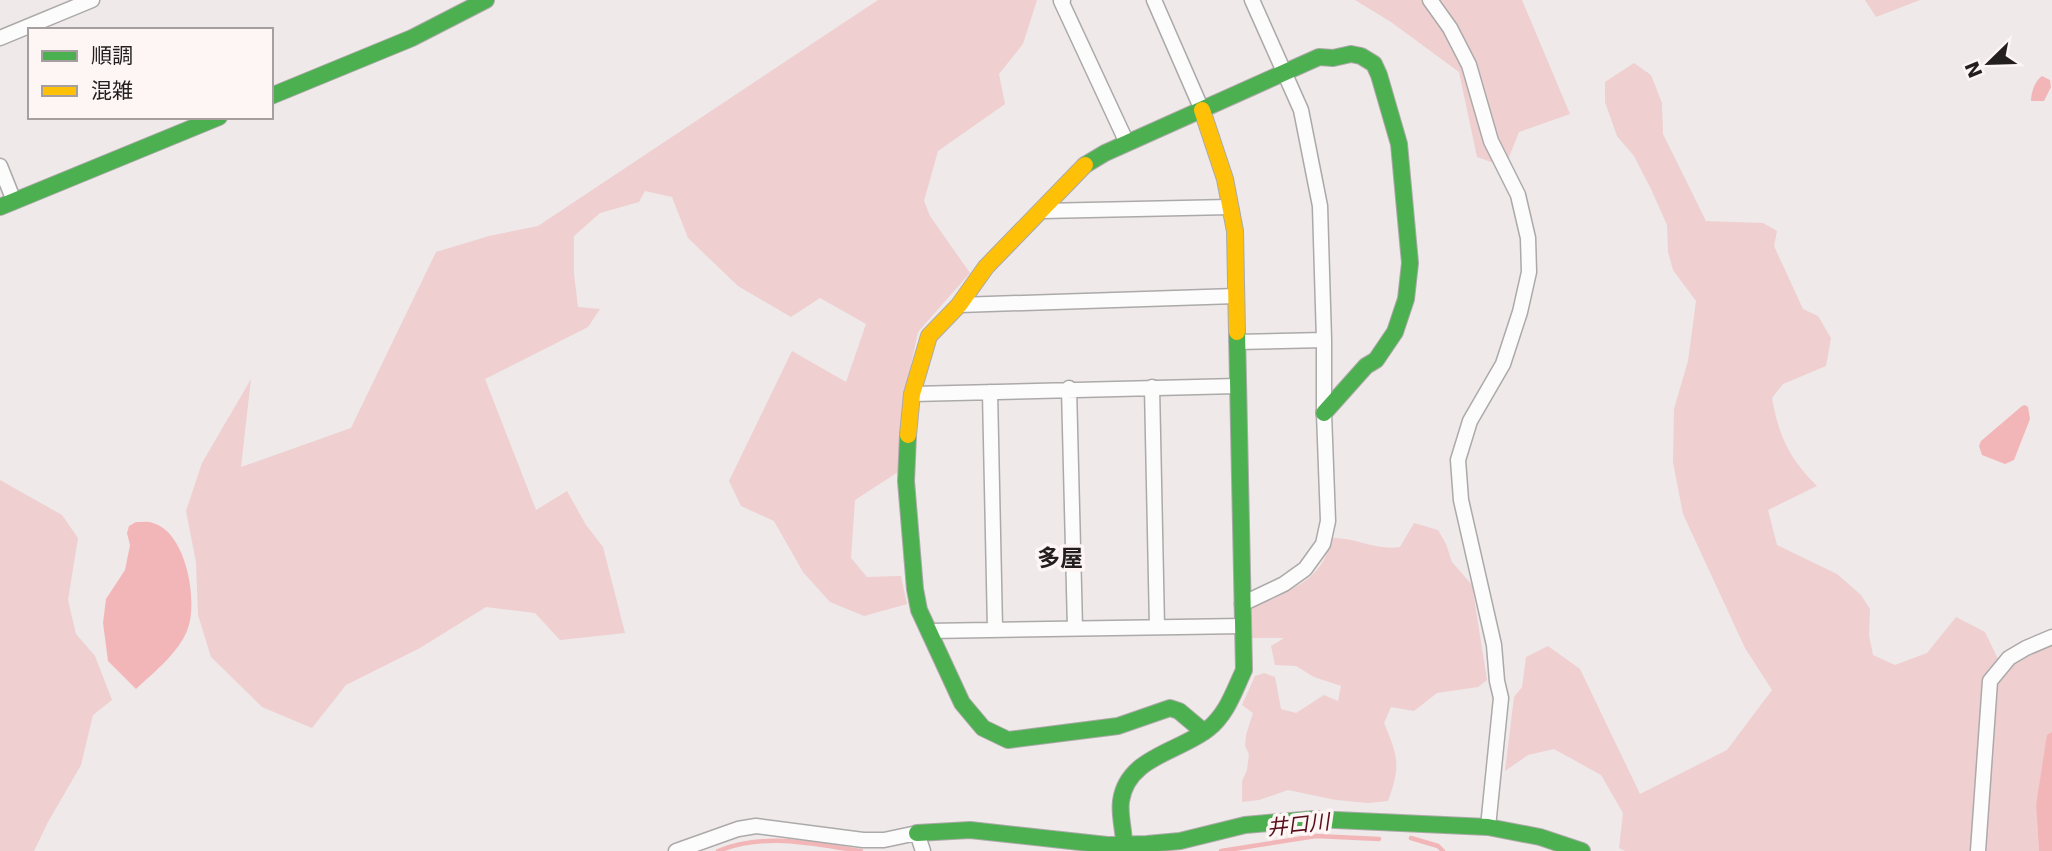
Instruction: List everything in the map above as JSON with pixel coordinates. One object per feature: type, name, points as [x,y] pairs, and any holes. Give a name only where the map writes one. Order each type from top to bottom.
[{"type":"street","points":[[0,38],[92,0]]},
{"type":"street","points":[[273,95],[412,38],[486,0]]},
{"type":"street","points":[[1063,0],[1061,1],[1127,143]]},
{"type":"street","points":[[1124,844],[1121,801],[1128,779],[1147,762],[1204,732],[1220,718],[1244,670],[1235,231],[1225,179],[1202,110],[1154,0]]},
{"type":"street","points":[[1242,604],[1294,578],[1312,561],[1322,544],[1328,521],[1320,206],[1301,110],[1252,0]]},
{"type":"street","points":[[1430,0],[1450,28],[1469,65],[1491,141],[1518,195],[1526,224],[1529,250],[1529,272],[1523,300],[1503,364],[1470,421],[1458,460],[1461,500],[1494,645],[1501,698],[1488,827]]},
{"type":"street","points":[[1204,732],[1179,711],[1170,708],[1118,726],[1008,740],[983,727],[962,703],[919,610],[910,540],[906,481],[912,394],[929,336],[959,305],[986,267],[1081,167],[1127,143],[1318,57],[1333,58],[1349,54],[1364,57],[1374,64],[1389,104],[1399,144],[1409,231],[1408,289],[1395,332],[1376,360],[1366,366],[1324,413]]},
{"type":"street","points":[[0,166],[7,204],[214,119]]},
{"type":"street","points":[[1042,211],[1230,207]]},
{"type":"street","points":[[959,305],[1236,296]]},
{"type":"street","points":[[1237,342],[1324,340]]},
{"type":"street","points":[[912,394],[1069,388],[1237,386]]},
{"type":"street","points":[[1152,387],[1157,627]]},
{"type":"street","points":[[1069,388],[1075,628]]},
{"type":"street","points":[[990,392],[995,629]]},
{"type":"street","points":[[929,631],[1243,626]]},
{"type":"street","points":[[1978,851],[1990,681],[2009,659],[2052,637]]},
{"type":"street","points":[[676,851],[756,826],[863,840],[970,830],[1124,844],[1180,841],[1245,825],[1304,819],[1433,822],[1488,827],[1540,837],[1582,851]]},
{"type":"street","points":[[917,834],[923,851]]},
{"type":"shaded area","points":[[878,0],[1037,0],[1023,44],[999,74],[1005,104],[938,151],[924,201],[930,216],[970,273],[918,332],[904,398],[898,472],[855,500],[851,558],[867,577],[901,576],[907,604],[864,616],[830,602],[803,572],[774,521],[741,506],[729,481],[792,351],[846,382],[866,324],[820,298],[791,317],[738,286],[688,238],[672,197],[645,191],[639,202],[600,213],[574,236],[574,274],[578,307],[600,309],[588,327],[485,379],[536,510],[567,491],[586,525],[603,547],[625,633],[560,640],[535,613],[486,607],[420,648],[346,685],[312,728],[262,707],[211,657],[198,615],[196,562],[186,511],[202,463],[251,379],[241,467],[351,428],[436,252],[489,236],[538,226]]},
{"type":"shaded area","points":[[1355,0],[1522,0],[1570,114],[1519,132],[1505,167],[1477,157],[1459,72],[1391,22]]},
{"type":"shaded area","points":[[1865,0],[1920,0],[1876,17]]},
{"type":"shaded area","points":[[1634,63],[1651,75],[1662,103],[1663,134],[1706,221],[1763,223],[1777,231],[1774,246],[1803,309],[1818,316],[1831,338],[1826,366],[1783,384],[1772,398],[1778,424],[1792,456],[1817,486],[1768,510],[1777,545],[1837,574],[1861,595],[1870,609],[1869,635],[1873,655],[1895,665],[1927,653],[1956,617],[1985,632],[1998,659],[1985,680],[1971,851],[1625,851],[1619,848],[1623,813],[1601,775],[1554,749],[1528,755],[1505,771],[1514,697],[1522,687],[1526,657],[1548,646],[1580,669],[1640,794],[1727,750],[1772,690],[1745,648],[1683,514],[1673,462],[1674,409],[1688,361],[1696,301],[1673,270],[1668,252],[1667,225],[1634,156],[1617,136],[1605,102],[1605,82]]},
{"type":"shaded area","points":[[2042,76],[2050,80],[2051,87],[2044,101],[2031,101],[2034,87]]},
{"type":"shaded area","points":[[2025,405],[2028,407],[2030,419],[2014,460],[2005,464],[1982,455],[1979,446],[1981,441]]},
{"type":"shaded area","points":[[0,480],[62,515],[78,538],[68,600],[76,634],[95,656],[112,700],[93,715],[81,765],[34,851],[0,851]]},
{"type":"shaded area","points":[[136,522],[153,523],[174,539],[187,568],[191,616],[179,645],[136,689],[108,661],[103,623],[106,599],[125,570],[130,545],[127,533],[129,526]]},
{"type":"shaded area","points":[[1414,523],[1438,530],[1452,562],[1472,585],[1487,680],[1478,687],[1437,693],[1414,711],[1391,707],[1384,723],[1395,753],[1396,770],[1388,801],[1368,803],[1336,800],[1288,790],[1259,800],[1242,802],[1242,781],[1249,754],[1245,746],[1246,735],[1253,713],[1242,705],[1255,676],[1264,673],[1275,677],[1281,709],[1296,713],[1324,695],[1338,701],[1341,686],[1314,677],[1296,666],[1275,665],[1271,646],[1284,638],[1249,638],[1249,613],[1253,607],[1291,589],[1312,575],[1327,553],[1331,538],[1383,547],[1400,547]]},
{"type":"shaded area","points":[[2052,644],[2052,732],[2036,805],[2039,851],[1984,851],[1995,688],[2010,664]]},
{"type":"shaded area","points":[[2052,732],[2052,851],[2039,851],[2036,805],[2047,735]]},
{"type":"waterway","name":"井口川","points":[[1221,851],[1316,836],[1379,839]]},
{"type":"waterway","name":"井口川","points":[[1411,838],[1438,846],[1443,851]]},
{"type":"waterway","name":"井口川","points":[[718,851],[736,845],[771,841],[861,851]]},
{"type":"traffic: fast","points":[[273,95],[412,38],[486,0]]},
{"type":"traffic: fast","points":[[1085,165],[1105,153],[1319,57],[1333,58],[1351,54],[1361,56],[1374,64],[1399,144],[1410,263],[1406,299],[1395,332],[1376,360],[1366,366],[1324,413]]},
{"type":"traffic: fast","points":[[0,207],[214,119]]},
{"type":"traffic: fast","points":[[1124,844],[1121,801],[1125,786],[1133,774],[1156,757],[1196,737],[1215,723],[1229,702],[1244,670],[1237,332]]},
{"type":"traffic: fast","points":[[908,435],[906,481],[919,610],[962,703],[983,728],[1008,740],[1118,726],[1170,708],[1179,711],[1204,732]]},
{"type":"traffic: fast","points":[[917,833],[970,830],[1107,845],[1147,844],[1180,841],[1245,825],[1314,819],[1488,827],[1540,837],[1582,851]]},
{"type":"traffic: slow","points":[[1202,110],[1225,179],[1235,231],[1237,332]]},
{"type":"traffic: slow","points":[[908,435],[912,394],[929,336],[959,305],[986,267],[1085,165]]},
{"type":"district","name":"多屋","points":[[1060,558]]}]
